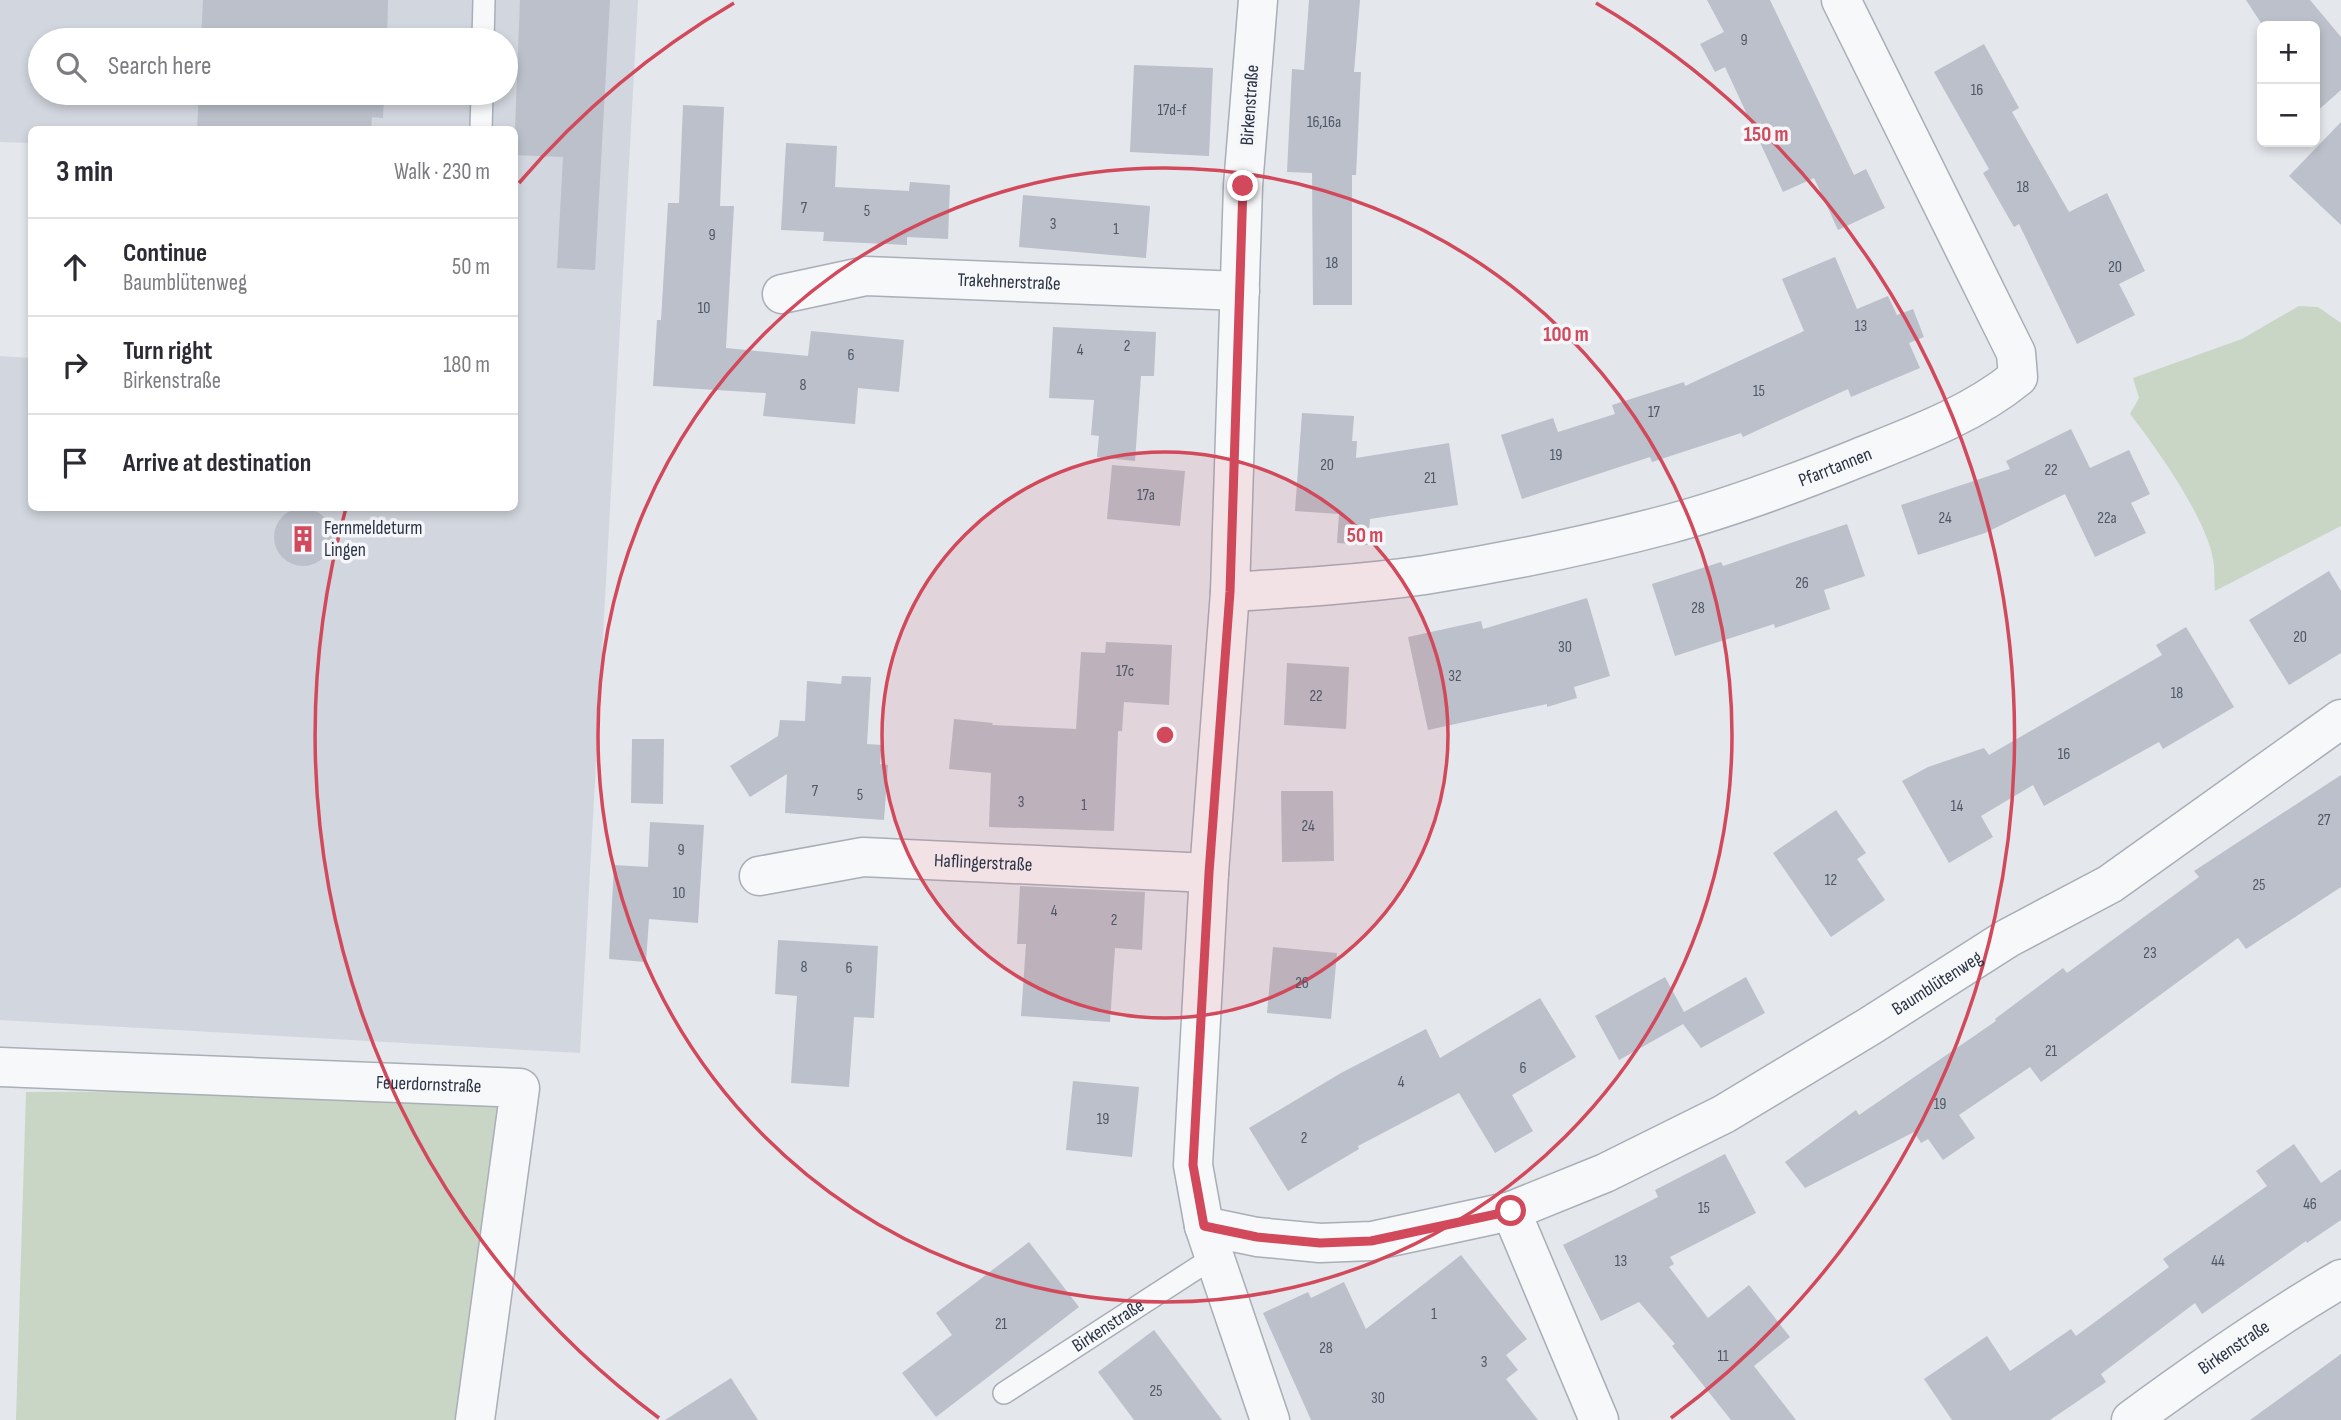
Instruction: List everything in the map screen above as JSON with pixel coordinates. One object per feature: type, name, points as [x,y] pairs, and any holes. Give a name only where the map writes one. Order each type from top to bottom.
[{"type":"street","name":"Birkenstraße","points":[[1258,0],[1243,186],[1230,592],[1209,873],[1193,1165],[1209,1241],[1270,1420]]},
{"type":"street","name":"Pfarrtannen","points":[[1230,592],[1424,575],[1551,551],[1670,524],[1792,485],[1914,436],[1994,397],[2018,377],[2016,353],[1841,0]]},
{"type":"street","name":"Trakehnerstraße","points":[[782,294],[866,276],[1240,291]]},
{"type":"street","name":"Baumblütenweg","points":[[1209,1241],[1257,1237],[1320,1243],[1371,1241],[1511,1211],[1605,1173],[1724,1114],[1870,1026],[2008,938],[2110,884],[2341,719]]},
{"type":"street","name":"Haflingerstraße","points":[[759,876],[863,857],[1209,873]]},
{"type":"street","name":"Feuerdornstraße","points":[[0,1067],[520,1088],[475,1420]]},
{"type":"street","points":[[1511,1211],[1599,1420]]},
{"type":"street","name":"Birkenstraße","points":[[2131,1420],[2198,1370],[2341,1279]]},
{"type":"lane","points":[[483,28],[484,0]]},
{"type":"lane","points":[[481,126],[482,105]]},
{"type":"lane","name":"Birkenstraße","points":[[1004,1394],[1209,1241]]},
{"type":"shaded area","points":[[0,0],[638,0],[580,1053],[0,1020],[0,356],[28,358],[28,511],[518,511],[518,126],[28,126],[28,143],[0,142]]},
{"type":"green space","points":[[2299,306],[2318,307],[2341,323],[2341,526],[2215,591],[2213,559],[2201,524],[2166,464],[2130,414],[2139,398],[2133,378],[2242,339]]},
{"type":"green space","points":[[519,1090],[470,1420],[16,1420],[26,1092]]},
{"type":"building","points":[[203,0],[388,0],[387,28],[202,28]]},
{"type":"building","points":[[520,0],[610,0],[595,270],[557,268],[563,157],[518,155],[518,126],[515,126]]},
{"type":"building","points":[[1309,0],[1360,0],[1354,72],[1361,72],[1356,175],[1352,175],[1352,305],[1313,305],[1312,173],[1287,172],[1292,69],[1304,70]]},
{"type":"building","points":[[1707,0],[1770,0],[1854,175],[1866,169],[1885,208],[1838,230],[1814,178],[1783,192],[1725,67],[1715,72],[1700,44],[1724,32]]},
{"type":"building","points":[[2246,0],[2310,0],[2341,37],[2341,90],[2320,109],[2320,21],[2260,21]]},
{"type":"building","points":[[1984,44],[2019,108],[2012,112],[2069,212],[2107,193],[2145,271],[2119,284],[2135,315],[2077,344],[2019,224],[2014,227],[1983,173],[1989,169],[1934,72]]},
{"type":"building","points":[[1134,65],[1213,68],[1209,156],[1130,152]]},
{"type":"building","points":[[198,105],[384,105],[383,118],[372,117],[371,126],[197,126]]},
{"type":"building","points":[[683,105],[724,107],[720,206],[734,206],[726,348],[808,356],[811,331],[904,340],[899,392],[858,388],[855,424],[763,416],[766,393],[653,386],[657,320],[661,320],[668,203],[679,203]]},
{"type":"building","points":[[2341,122],[2341,225],[2289,176],[2317,147],[2320,147]]},
{"type":"building","points":[[786,143],[837,146],[835,187],[909,191],[910,182],[950,185],[948,239],[907,237],[907,245],[823,241],[824,232],[781,230]]},
{"type":"building","points":[[1023,195],[1150,206],[1146,258],[1019,247]]},
{"type":"building","points":[[1835,257],[1857,309],[1888,296],[1897,315],[1913,309],[1924,337],[1909,343],[1920,368],[1851,397],[1848,389],[1743,437],[1741,433],[1652,462],[1650,457],[1522,499],[1501,435],[1553,418],[1558,432],[1615,414],[1612,405],[1684,382],[1685,386],[1804,331],[1782,279]]},
{"type":"building","points":[[1053,327],[1156,332],[1154,376],[1141,376],[1135,461],[1097,457],[1099,436],[1091,435],[1094,400],[1049,398]]},
{"type":"building","points":[[1302,413],[1354,416],[1352,441],[1357,441],[1356,458],[1449,443],[1458,505],[1370,519],[1368,545],[1337,543],[1339,514],[1295,511]]},
{"type":"building","points":[[2071,429],[2090,468],[2129,450],[2150,494],[2131,503],[2146,533],[2095,557],[2065,494],[1985,533],[1918,555],[1901,505],[2010,469],[2006,461]]},
{"type":"building","points":[[1112,465],[1185,471],[1180,526],[1107,519]]},
{"type":"building","name":"Fernmeldeturm Lingen","points":[[290,511],[316,511],[327,521],[331,531],[330,548],[314,564],[292,564],[276,548],[276,526]]},
{"type":"building","points":[[1847,524],[1865,576],[1824,590],[1830,609],[1775,628],[1774,624],[1675,656],[1652,584],[1721,562],[1723,566]]},
{"type":"building","points":[[2329,571],[2341,591],[2341,653],[2289,685],[2249,620]]},
{"type":"building","points":[[1587,598],[1610,676],[1574,687],[1577,698],[1547,707],[1547,704],[1428,730],[1408,637],[1481,621],[1483,629]]},
{"type":"building","points":[[2186,627],[2234,707],[2163,749],[2159,742],[2044,806],[2033,785],[1981,816],[1993,837],[1949,863],[1902,781],[1928,767],[1984,748],[1989,755],[2162,655],[2156,645]]},
{"type":"building","points":[[1106,642],[1172,645],[1169,705],[1124,702],[1122,731],[1118,731],[1114,831],[989,827],[991,773],[949,769],[954,719],[993,723],[992,725],[1076,729],[1081,652],[1105,653]]},
{"type":"building","points":[[1287,663],[1349,667],[1346,729],[1284,725]]},
{"type":"building","points":[[842,676],[871,677],[867,744],[882,745],[880,764],[888,765],[884,820],[785,813],[787,774],[750,797],[730,766],[778,736],[780,720],[805,721],[807,681],[841,684]]},
{"type":"building","points":[[632,739],[664,739],[663,804],[631,803]]},
{"type":"building","points":[[2341,775],[2341,887],[2246,949],[2238,938],[2041,1082],[2030,1067],[1959,1115],[1975,1138],[1943,1160],[1928,1139],[1921,1143],[1914,1132],[1805,1188],[1785,1162],[1856,1110],[1859,1115],[1996,1021],[1995,1019],[2063,968],[2067,973],[2199,877],[2194,871]]},
{"type":"building","points":[[1281,791],[1333,791],[1334,861],[1282,862]]},
{"type":"building","points":[[1836,810],[1866,853],[1857,859],[1885,900],[1831,937],[1773,853]]},
{"type":"building","points":[[650,822],[704,825],[698,923],[649,919],[646,962],[609,959],[614,865],[648,867]]},
{"type":"building","points":[[1020,886],[1145,892],[1142,950],[1115,948],[1110,1022],[1021,1016],[1026,944],[1017,944]]},
{"type":"building","points":[[778,940],[878,946],[874,1018],[854,1017],[849,1087],[791,1083],[797,996],[775,994]]},
{"type":"building","points":[[1273,947],[1337,953],[1331,1019],[1267,1013]]},
{"type":"building","points":[[1665,977],[1684,1012],[1746,977],[1765,1013],[1701,1048],[1683,1024],[1619,1060],[1595,1016]]},
{"type":"building","points":[[1540,998],[1576,1057],[1512,1095],[1533,1131],[1495,1153],[1459,1093],[1358,1146],[1359,1149],[1288,1191],[1249,1128],[1341,1073],[1426,1029],[1440,1058]]},
{"type":"building","points":[[1073,1081],[1139,1087],[1132,1157],[1066,1150]]},
{"type":"building","points":[[2294,1144],[2321,1183],[2341,1169],[2341,1220],[2307,1243],[2306,1241],[2202,1314],[2195,1303],[2101,1374],[2106,1382],[2050,1420],[1952,1420],[1924,1379],[1987,1336],[2010,1371],[2071,1329],[2076,1336],[2169,1267],[2163,1259],[2267,1186],[2256,1171]]},
{"type":"building","points":[[1725,1154],[1756,1213],[1670,1257],[1674,1264],[1669,1267],[1708,1318],[1749,1285],[1790,1337],[1754,1366],[1796,1420],[1731,1420],[1672,1346],[1675,1344],[1639,1302],[1601,1321],[1563,1245],[1658,1197],[1655,1190]]},
{"type":"building","points":[[1029,1242],[1079,1307],[936,1417],[902,1373],[952,1335],[936,1313]]},
{"type":"building","points":[[1461,1255],[1527,1339],[1506,1355],[1518,1370],[1506,1379],[1538,1420],[1311,1420],[1263,1313],[1308,1292],[1311,1298],[1344,1282],[1366,1329]]},
{"type":"building","points":[[1154,1330],[1222,1420],[1134,1420],[1098,1372]]},
{"type":"building","points":[[2341,1354],[2341,1420],[2250,1420]]},
{"type":"building","points":[[731,1378],[758,1420],[665,1420]]},
{"type":"place","name":"Fernmeldeturm Lingen","points":[[303,539]]},
{"type":"route","points":[[1243,186],[1230,592],[1209,873],[1193,1165],[1204,1226],[1257,1237],[1320,1243],[1371,1241],[1511,1211]]}]
